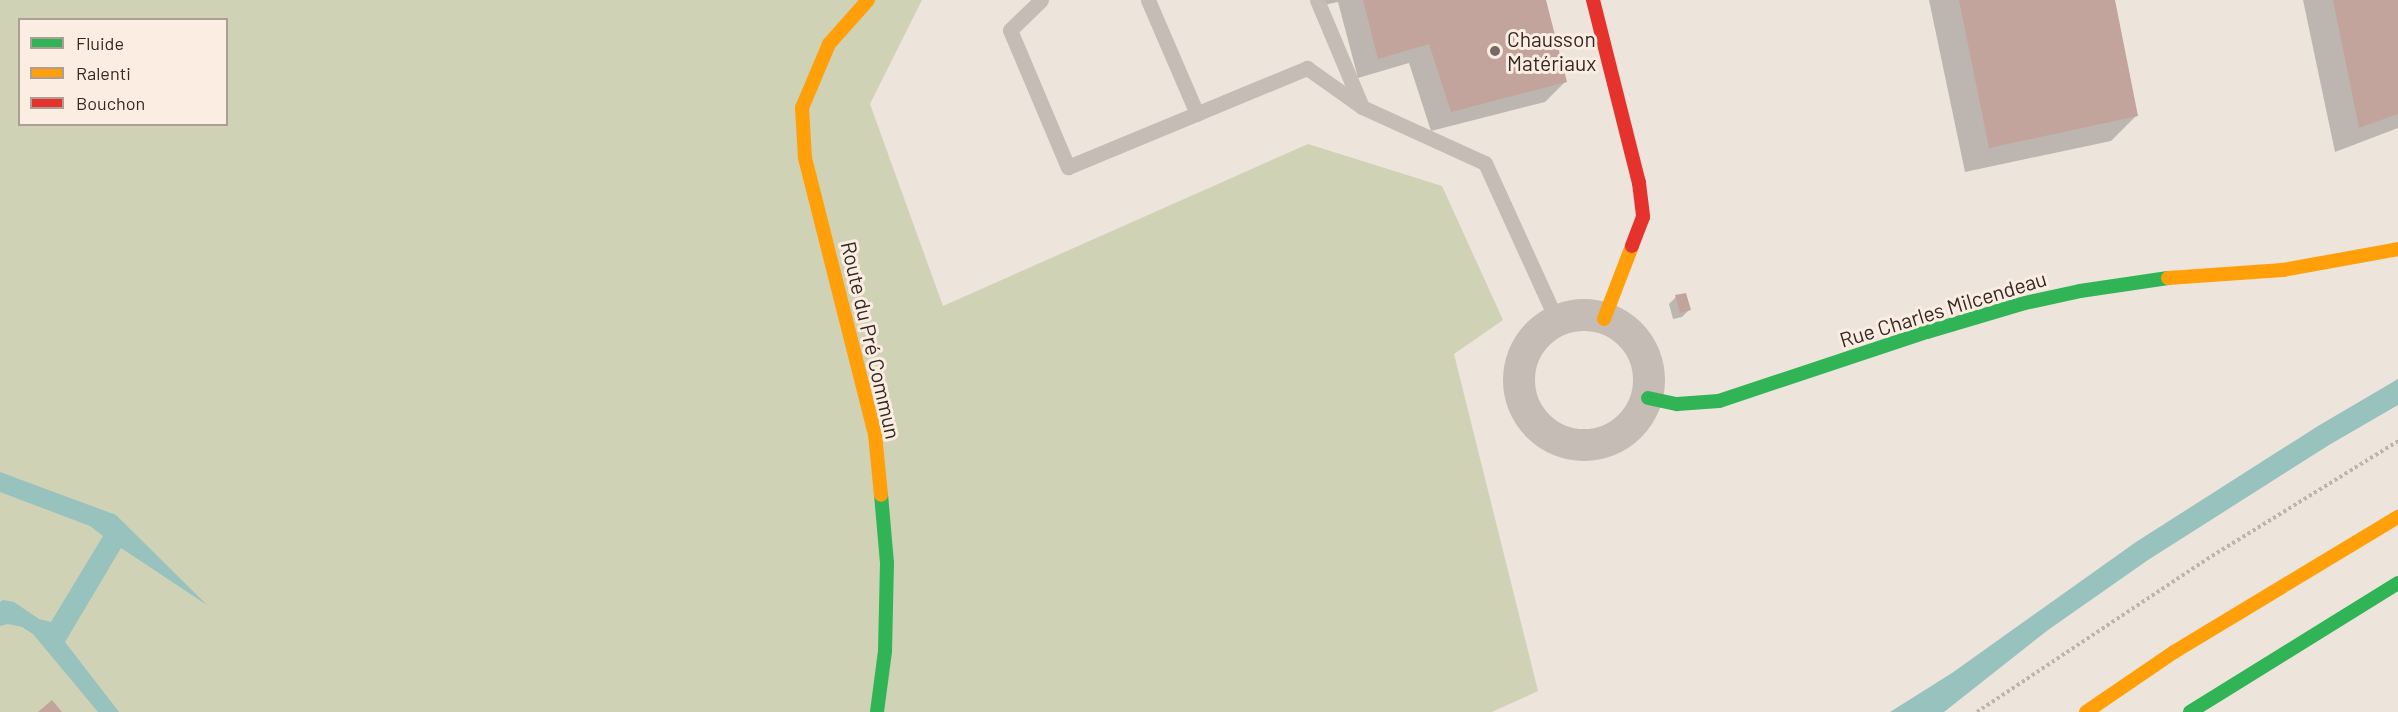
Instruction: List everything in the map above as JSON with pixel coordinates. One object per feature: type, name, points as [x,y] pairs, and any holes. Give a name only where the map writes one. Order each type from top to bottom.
[{"type":"main road","name":"Route du Pré Commun","points":[[868,0],[830,44],[802,108],[805,158],[875,434],[887,563],[885,651],[877,712]]},
{"type":"main road","points":[[1593,0],[1639,183],[1644,217],[1604,319]]},
{"type":"main road","name":"Rue Charles Milcendeau","points":[[1648,398],[1677,404],[1719,401],[1971,319],[2025,303],[2080,291],[2154,279],[2283,270],[2398,249]]},
{"type":"main road","points":[[2086,712],[2174,652],[2398,517]]},
{"type":"main road","points":[[2190,712],[2398,583]]},
{"type":"street","points":[[1595,315],[1604,319],[1621,325],[1640,345],[1649,371],[1648,398],[1635,422],[1613,439],[1586,446],[1559,441],[1536,426],[1522,403],[1518,376],[1526,349],[1543,328],[1568,316],[1595,315]]},
{"type":"lane","points":[[1041,0],[1010,30],[1068,167],[1307,68],[1362,107],[1485,163],[1557,321]]},
{"type":"lane","points":[[1148,0],[1197,114]]},
{"type":"lane","points":[[1317,0],[1362,107]]},
{"type":"path","points":[[1977,712],[2212,556],[2398,441]]},
{"type":"green space","points":[[0,0],[922,0],[870,104],[943,306],[1308,144],[1442,186],[1503,320],[1454,354],[1538,691],[1492,712],[0,712]]},
{"type":"water","points":[[2398,379],[2398,405],[2329,445],[2148,560],[2048,630],[1944,712],[1890,712],[1952,673],[2136,542],[2318,426]]},
{"type":"water","points":[[0,472],[116,515],[207,605],[121,548],[65,642],[119,712],[98,712],[33,634],[22,627],[8,624],[0,626],[0,602],[3,600],[14,602],[39,619],[51,622],[103,536],[90,526],[0,492]]},
{"type":"building","name":"Chausson Matériaux","points":[[1363,0],[1546,0],[1567,82],[1451,112],[1429,44],[1378,59]]},
{"type":"building","points":[[1959,0],[2115,0],[2138,116],[1989,148]]},
{"type":"building","points":[[2333,0],[2398,0],[2398,114],[2359,128]]},
{"type":"building","points":[[1686,293],[1691,310],[1680,313],[1675,295]]},
{"type":"building","points":[[52,700],[62,712],[38,712]]},
{"type":"traffic: fast","points":[[1648,398],[1677,404],[1719,401],[1927,332],[2025,303],[2080,291],[2168,278]]},
{"type":"traffic: fast","points":[[877,712],[885,651],[887,563],[881,495]]},
{"type":"traffic: fast","points":[[2190,712],[2398,583]]},
{"type":"traffic: slow","points":[[868,0],[829,44],[802,108],[805,158],[875,434],[881,495]]},
{"type":"traffic: slow","points":[[1604,319],[1632,246]]},
{"type":"traffic: slow","points":[[2168,278],[2283,270],[2398,249]]},
{"type":"traffic: slow","points":[[2086,712],[2174,652],[2398,517]]},
{"type":"traffic: jam","points":[[1593,0],[1639,183],[1643,217],[1632,246]]},
{"type":"place","name":"Chausson Matériaux","points":[[1495,51]]}]
